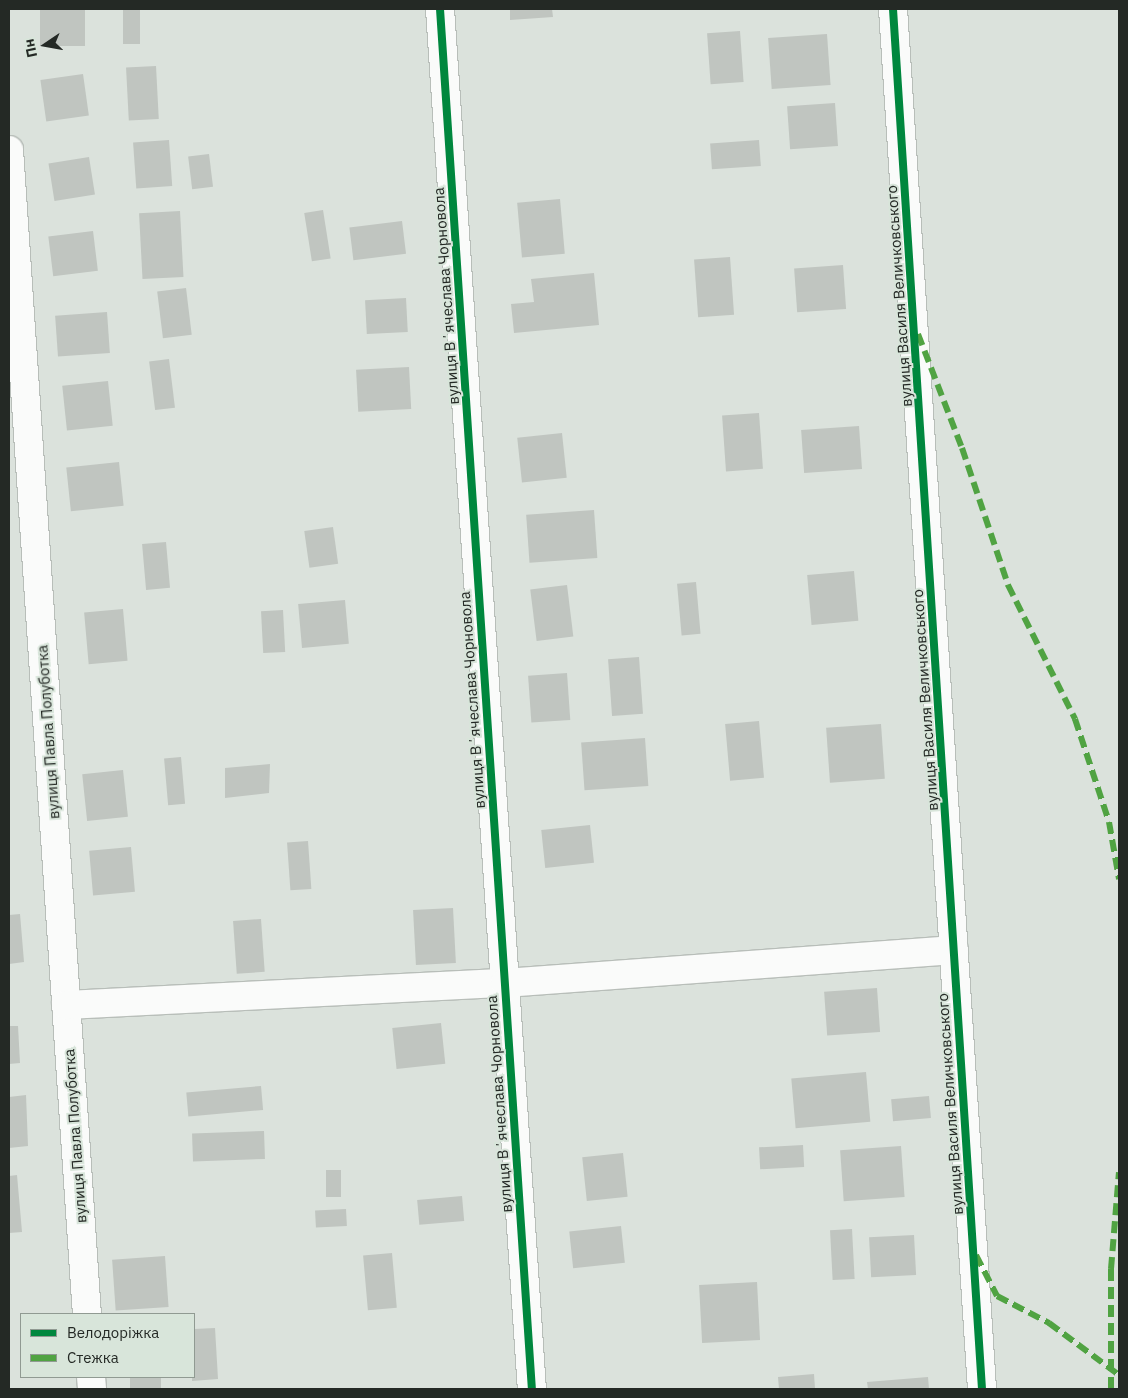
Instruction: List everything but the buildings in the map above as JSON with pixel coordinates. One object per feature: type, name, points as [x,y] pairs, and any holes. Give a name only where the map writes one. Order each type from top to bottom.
[{"type":"street","name":"вулиця Вʼячеслава Чорновола","points":[[440,9],[532,1389]]},
{"type":"street","name":"вулиця Василя Величковського","points":[[893,9],[982,1389]]},
{"type":"street","name":"вулиця Павла Полуботка","points":[[9,150],[86,1313]]},
{"type":"street","points":[[66,1005],[505,983],[954,950]]},
{"type":"marked path","points":[[918,334],[962,448],[1008,585],[1075,719],[1109,822],[1119,879]]},
{"type":"marked path","points":[[1111,1389],[1111,1269],[1119,1172]]},
{"type":"marked path","points":[[976,1255],[997,1296],[1049,1323],[1119,1375]]},
{"type":"cycle path","points":[[440,9],[532,1389]]},
{"type":"cycle path","points":[[893,9],[982,1389]]}]
